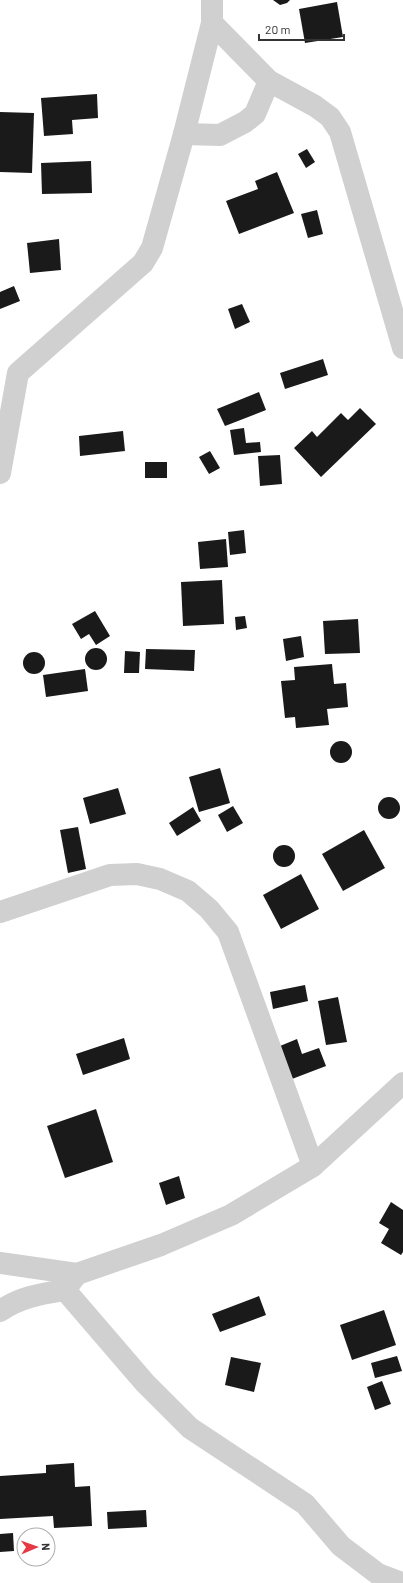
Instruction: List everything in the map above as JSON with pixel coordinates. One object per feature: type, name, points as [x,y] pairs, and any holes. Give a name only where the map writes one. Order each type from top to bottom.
[{"type":"street","points":[[0,474],[9,371],[143,263],[152,248],[184,134],[212,23],[212,0]]},
{"type":"street","points":[[212,23],[269,81],[315,106],[330,117],[340,132],[403,348]]},
{"type":"street","points":[[184,134],[220,135],[245,122],[255,114],[269,81]]},
{"type":"street","points":[[0,912],[110,876],[137,874],[160,879],[188,891],[209,909],[228,932],[313,1166]]},
{"type":"street","points":[[0,1311],[12,1303],[71,1282],[232,1214],[313,1166],[403,1083]]},
{"type":"street","points":[[0,1263],[71,1282],[145,1383],[190,1428],[305,1504],[341,1546],[378,1574],[402,1583]]},
{"type":"building","points":[[273,0],[290,0],[287,3],[280,5]]},
{"type":"building","points":[[337,2],[343,37],[305,43],[299,9]]},
{"type":"building","points":[[97,94],[98,118],[72,120],[73,134],[44,136],[41,98]]},
{"type":"building","points":[[0,112],[34,113],[32,173],[0,172]]},
{"type":"building","points":[[307,149],[315,162],[306,168],[298,154]]},
{"type":"building","points":[[91,161],[92,193],[42,194],[41,163]]},
{"type":"building","points":[[277,172],[294,213],[239,234],[226,201],[258,189],[255,181]]},
{"type":"building","points":[[317,210],[323,234],[308,238],[301,214]]},
{"type":"building","points":[[59,239],[61,270],[30,273],[27,243]]},
{"type":"building","points":[[14,286],[20,301],[0,309],[0,292]]},
{"type":"building","points":[[242,304],[250,322],[235,329],[228,309]]},
{"type":"building","points":[[323,359],[328,375],[285,389],[280,373]]},
{"type":"building","points":[[259,392],[266,410],[225,426],[217,409]]},
{"type":"building","points":[[360,408],[376,424],[321,477],[294,448],[312,431],[317,437],[341,413],[348,420]]},
{"type":"building","points":[[244,428],[246,443],[260,442],[261,452],[234,455],[230,430]]},
{"type":"building","points":[[123,431],[125,451],[80,456],[79,436]]},
{"type":"building","points":[[210,451],[220,468],[209,474],[199,457]]},
{"type":"building","points":[[280,455],[282,484],[260,486],[258,456]]},
{"type":"building","points":[[145,462],[167,462],[167,478],[145,478]]},
{"type":"building","points":[[244,530],[246,553],[230,555],[228,532]]},
{"type":"building","points":[[226,539],[228,567],[200,569],[198,542]]},
{"type":"building","points":[[222,580],[224,624],[183,626],[181,582]]},
{"type":"building","points":[[95,611],[110,636],[96,645],[89,634],[81,639],[72,624]]},
{"type":"building","points":[[245,616],[247,628],[236,630],[235,617]]},
{"type":"building","points":[[358,619],[360,653],[325,654],[323,621]]},
{"type":"building","points":[[301,636],[304,657],[286,661],[283,639]]},
{"type":"building","points":[[96,648],[104,651],[107,659],[104,667],[96,670],[88,667],[85,659],[88,651]]},
{"type":"building","points":[[146,649],[195,650],[194,671],[145,669]]},
{"type":"building","points":[[125,651],[140,652],[139,673],[124,673]]},
{"type":"building","points":[[30,652],[38,652],[45,659],[45,667],[38,674],[30,674],[23,667],[23,659]]},
{"type":"building","points":[[332,664],[334,684],[346,683],[348,707],[327,709],[329,725],[296,728],[295,717],[285,718],[281,681],[295,680],[294,667]]},
{"type":"building","points":[[85,669],[88,691],[46,697],[43,675]]},
{"type":"building","points":[[337,741],[345,741],[352,748],[352,756],[345,763],[337,763],[330,756],[330,748]]},
{"type":"building","points":[[220,768],[230,803],[199,812],[189,777]]},
{"type":"building","points":[[118,788],[126,814],[90,824],[83,798]]},
{"type":"building","points":[[385,797],[393,797],[400,804],[400,812],[393,819],[385,819],[378,812],[378,804]]},
{"type":"building","points":[[233,806],[243,823],[227,832],[218,815]]},
{"type":"building","points":[[193,807],[201,821],[177,836],[169,823]]},
{"type":"building","points":[[78,827],[86,869],[68,873],[60,830]]},
{"type":"building","points":[[364,830],[385,868],[343,891],[322,854]]},
{"type":"building","points":[[284,845],[292,848],[295,856],[292,864],[284,867],[276,864],[273,856],[276,848]]},
{"type":"building","points":[[301,874],[319,909],[281,929],[263,895]]},
{"type":"building","points":[[305,985],[308,1001],[273,1009],[270,992]]},
{"type":"building","points":[[338,997],[347,1042],[326,1045],[318,1001]]},
{"type":"building","points":[[124,1038],[130,1059],[83,1075],[76,1054]]},
{"type":"building","points":[[297,1039],[302,1054],[319,1048],[326,1066],[292,1079],[280,1046]]},
{"type":"building","points":[[96,1109],[113,1162],[65,1178],[47,1126]]},
{"type":"building","points":[[179,1176],[185,1198],[166,1205],[159,1183]]},
{"type":"building","points":[[391,1202],[403,1210],[403,1252],[401,1255],[381,1243],[389,1229],[379,1223]]},
{"type":"building","points":[[259,1296],[266,1315],[220,1332],[212,1314]]},
{"type":"building","points":[[384,1310],[396,1345],[352,1360],[340,1325]]},
{"type":"building","points":[[397,1356],[402,1371],[375,1378],[371,1363]]},
{"type":"building","points":[[231,1357],[261,1363],[254,1392],[225,1385]]},
{"type":"building","points":[[382,1381],[391,1404],[375,1410],[367,1387]]},
{"type":"building","points":[[74,1463],[75,1487],[90,1486],[92,1526],[56,1528],[54,1527],[53,1516],[0,1519],[0,1476],[46,1473],[46,1465]]},
{"type":"building","points":[[146,1510],[147,1527],[108,1529],[107,1512]]},
{"type":"building","points":[[13,1533],[14,1551],[0,1552],[0,1534]]}]
